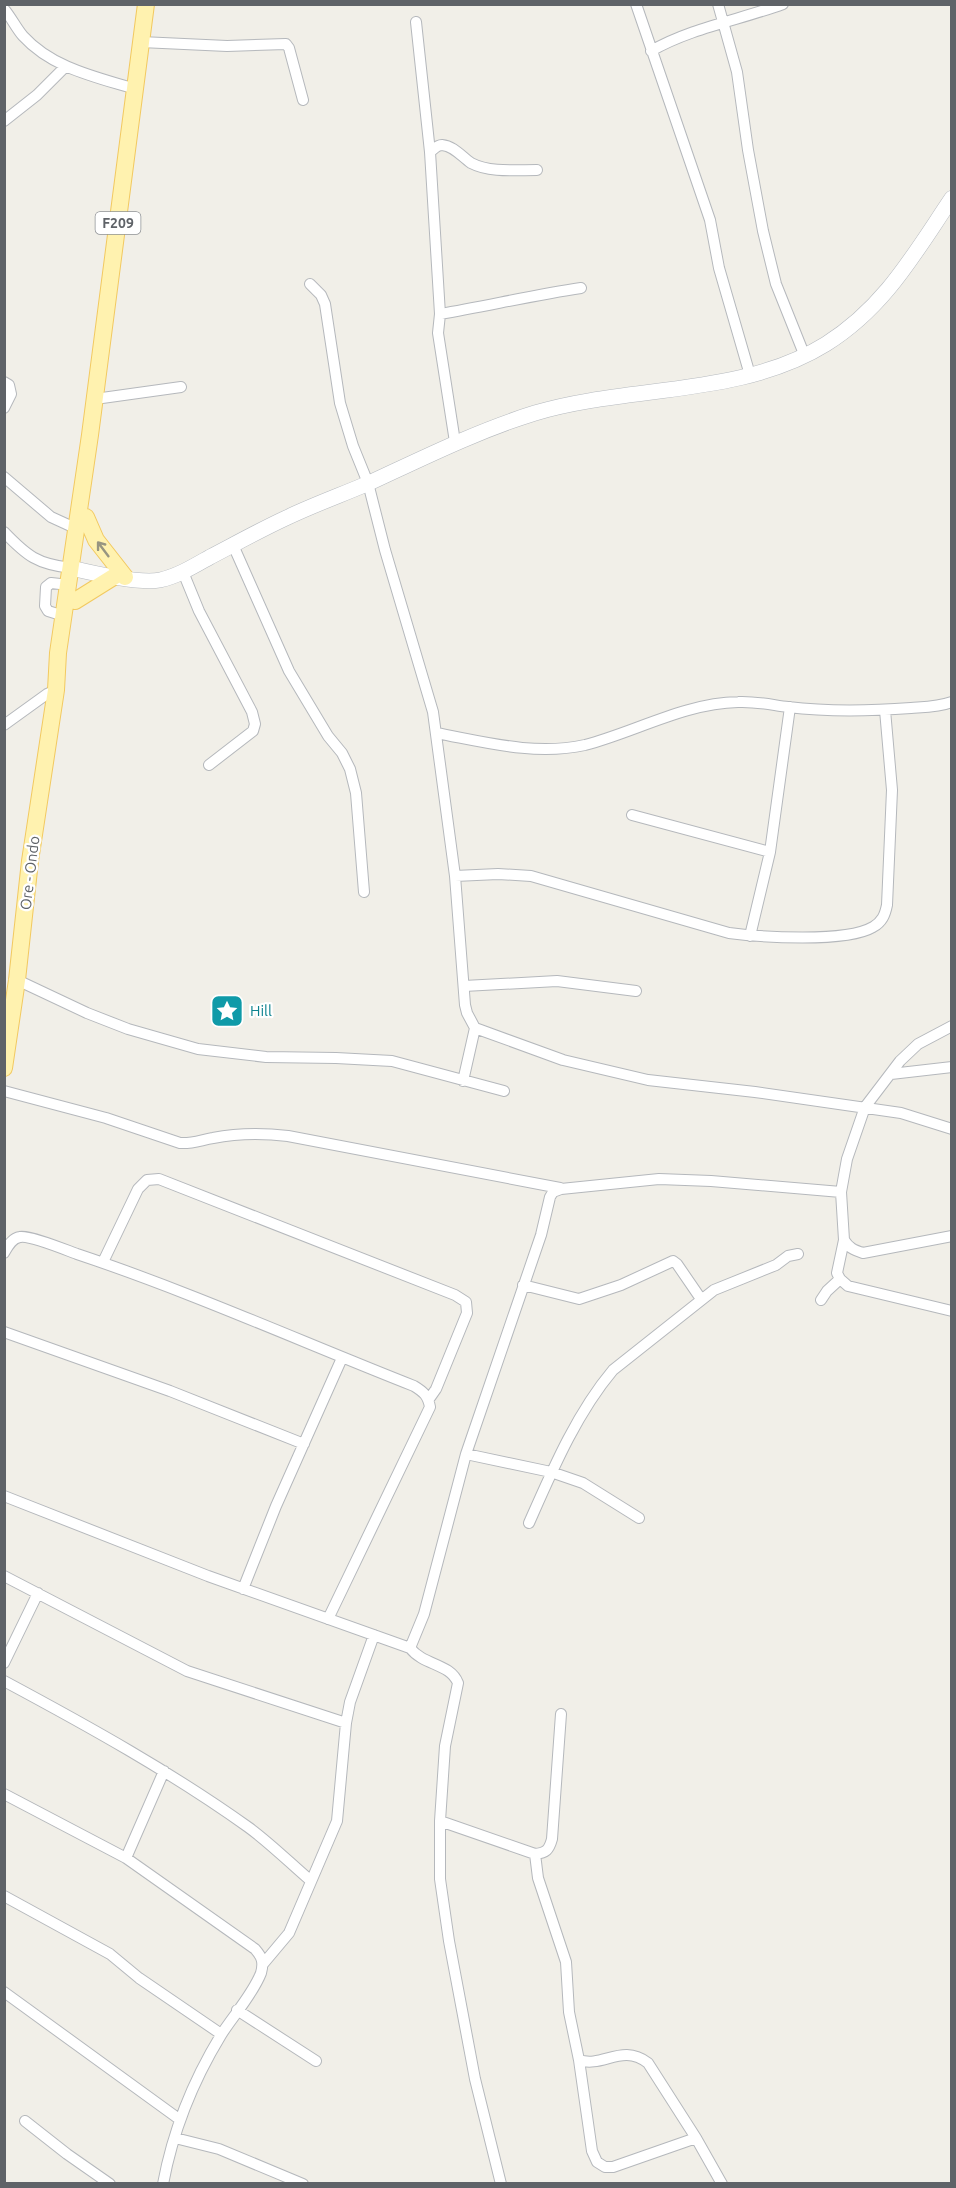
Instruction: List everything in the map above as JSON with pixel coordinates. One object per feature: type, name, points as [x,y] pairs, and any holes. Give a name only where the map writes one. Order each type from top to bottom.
[{"type":"main road","name":"F209","points":[[56,684],[64,665],[75,601],[75,569],[91,456],[89,442],[94,399],[146,4]]},
{"type":"main road","points":[[75,569],[146,581],[159,580],[183,572],[286,518],[455,442],[535,413],[586,400],[693,386],[750,375],[804,354],[832,340],[878,303],[951,198]]},
{"type":"main road","points":[[80,523],[96,540],[120,577]]},
{"type":"main road","name":"F209","points":[[56,684],[69,585],[75,569]]},
{"type":"main road","points":[[75,601],[120,577]]},
{"type":"main road","name":"Ore - Ondo","points":[[4,1068],[17,980],[30,861],[56,684]]},
{"type":"street","points":[[636,4],[710,220],[718,268],[750,375]]},
{"type":"street","points":[[718,4],[737,72],[748,150],[763,231],[776,284],[804,354]]},
{"type":"street","points":[[651,51],[684,35],[783,4]]},
{"type":"street","points":[[4,9],[23,35],[65,67],[135,89]]},
{"type":"street","points":[[416,22],[430,152],[440,314],[438,333],[455,442]]},
{"type":"street","points":[[141,42],[226,46],[286,44],[303,100]]},
{"type":"street","points":[[4,121],[37,95],[65,67]]},
{"type":"street","points":[[430,152],[442,145],[472,163],[492,169],[537,170]]},
{"type":"street","points":[[310,284],[321,295],[325,304],[340,403],[353,446],[368,483],[388,560],[427,688],[436,733],[455,876],[466,1013],[475,1029],[563,1060],[648,1080],[865,1107],[901,1113],[951,1129]]},
{"type":"street","points":[[440,314],[532,295],[581,288]]},
{"type":"street","points":[[4,382],[9,385],[11,394],[4,408]]},
{"type":"street","points":[[94,399],[181,387]]},
{"type":"street","points":[[4,477],[51,517],[80,523]]},
{"type":"street","points":[[4,532],[35,560],[49,565],[75,569]]},
{"type":"street","points":[[233,545],[289,670],[350,769],[358,816],[364,892]]},
{"type":"street","points":[[183,572],[199,611],[252,712],[255,724],[253,730],[209,765]]},
{"type":"street","points":[[4,725],[47,694],[56,684]]},
{"type":"street","points":[[436,733],[499,745],[533,749],[557,748],[583,745],[693,709],[716,704],[738,702],[838,711],[885,710],[942,705],[951,702]]},
{"type":"street","points":[[750,936],[770,852],[790,707]]},
{"type":"street","points":[[455,876],[498,874],[531,876],[729,933],[750,936],[794,938],[844,936],[873,928],[885,917],[888,905],[891,790],[885,710]]},
{"type":"street","points":[[632,815],[770,852]]},
{"type":"street","points":[[17,980],[118,1025],[198,1049],[266,1057],[392,1062],[504,1091]]},
{"type":"street","points":[[464,986],[557,981],[636,991]]},
{"type":"street","points":[[951,1026],[918,1044],[900,1061],[865,1107],[847,1159],[841,1192],[844,1240],[837,1272],[840,1279],[848,1286],[951,1311]]},
{"type":"street","points":[[463,1081],[475,1029]]},
{"type":"street","points":[[891,1074],[951,1067]]},
{"type":"street","points":[[4,1091],[106,1118],[180,1143],[189,1144],[243,1134],[277,1135],[561,1189]]},
{"type":"street","points":[[103,1262],[138,1189],[147,1180],[159,1179],[456,1295],[466,1302],[467,1313],[436,1389],[429,1399]]},
{"type":"street","points":[[410,1648],[424,1614],[466,1454],[541,1234],[551,1194],[556,1189],[659,1179],[841,1192]]},
{"type":"street","points":[[844,1240],[847,1246],[863,1253],[951,1236]]},
{"type":"street","points":[[4,1252],[12,1241],[21,1237],[103,1262],[210,1303],[423,1391],[429,1399],[430,1407],[416,1442],[382,1505],[328,1619]]},
{"type":"street","points":[[529,1523],[551,1472],[597,1392],[613,1370],[701,1299],[726,1284],[776,1265],[788,1256],[798,1254]]},
{"type":"street","points":[[523,1285],[579,1299],[621,1285],[673,1261],[701,1299]]},
{"type":"street","points":[[821,1300],[840,1279]]},
{"type":"street","points":[[4,1332],[170,1391],[304,1443]]},
{"type":"street","points":[[243,1588],[342,1358]]},
{"type":"street","points":[[466,1454],[551,1472],[583,1483],[639,1518]]},
{"type":"street","points":[[4,1496],[100,1535],[410,1648],[416,1657],[450,1672],[458,1683],[445,1746],[440,1821],[440,1879],[448,1941],[485,2122],[501,2184]]},
{"type":"street","points":[[4,1576],[187,1671],[346,1723]]},
{"type":"street","points":[[4,1663],[38,1593]]},
{"type":"street","points":[[263,1964],[289,1933],[337,1821],[346,1723],[357,1678],[374,1635]]},
{"type":"street","points":[[4,1681],[106,1736],[164,1771],[250,1828],[311,1881]]},
{"type":"street","points":[[440,1821],[535,1854],[545,1853],[550,1849],[561,1714]]},
{"type":"street","points":[[126,1858],[164,1771]]},
{"type":"street","points":[[4,1794],[126,1858],[255,1949],[262,1957],[260,1976],[221,2034],[201,2070],[179,2119],[163,2184]]},
{"type":"street","points":[[535,1854],[538,1878],[566,1962],[570,2012],[592,2151],[597,2162],[605,2167],[613,2167],[696,2138]]},
{"type":"street","points":[[4,1896],[110,1954],[139,1978],[221,2034]]},
{"type":"street","points":[[4,1992],[179,2119]]},
{"type":"street","points":[[237,2010],[316,2061]]},
{"type":"street","points":[[579,2060],[589,2063],[616,2055],[641,2057],[656,2073],[722,2184]]},
{"type":"street","points":[[25,2121],[110,2184]]},
{"type":"street","points":[[175,2138],[219,2149],[303,2184]]},
{"type":"place","name":"Hill","points":[[227,1011]]}]
